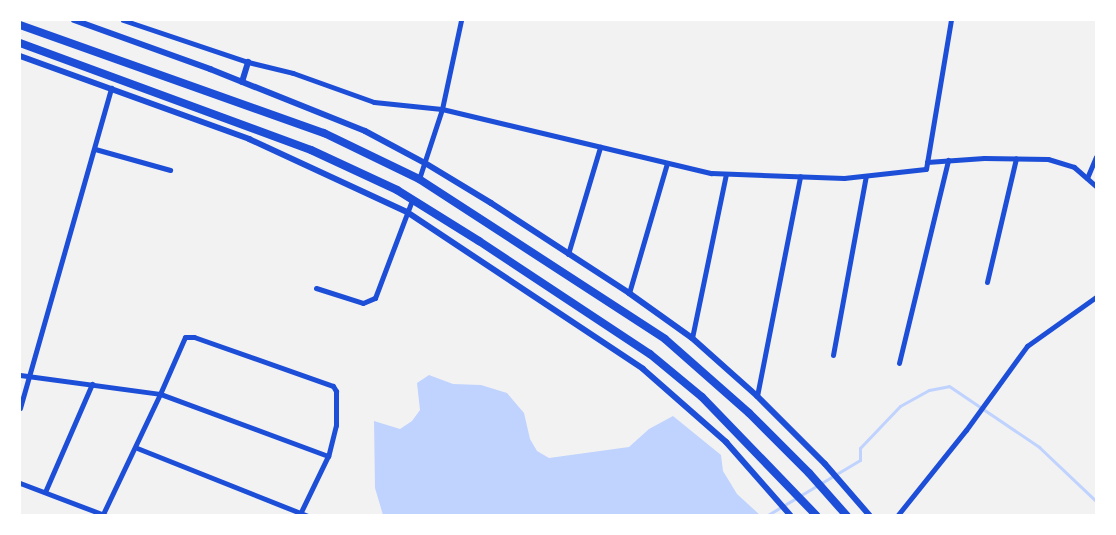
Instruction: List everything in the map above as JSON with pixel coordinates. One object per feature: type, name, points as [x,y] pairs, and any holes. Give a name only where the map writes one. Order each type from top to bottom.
[{"type":"highway","points":[[20,25],[324,133],[419,179],[490,223],[665,339],[710,376],[809,473],[847,516]]},
{"type":"highway","points":[[20,43],[310,150],[412,200],[479,240],[650,354],[702,397],[816,515]]},
{"type":"street","points":[[74,20],[242,81],[365,131],[425,163],[629,293],[692,338],[757,396],[848,488],[870,516]]},
{"type":"street","points":[[123,20],[248,62],[293,73],[374,102],[442,108],[711,173],[800,176],[866,176],[926,169],[951,20]]},
{"type":"street","points":[[419,179],[442,108],[461,20]]},
{"type":"street","points":[[20,56],[249,139],[407,212],[643,369],[726,442],[791,516]]},
{"type":"street","points":[[242,81],[248,62]]},
{"type":"street","points":[[20,408],[111,88]]},
{"type":"street","points":[[568,254],[600,147]]},
{"type":"street","points":[[95,149],[170,170]]},
{"type":"street","points":[[1087,178],[1096,157]]},
{"type":"street","points":[[987,282],[1016,158]]},
{"type":"street","points":[[927,162],[1048,159],[1074,167],[1096,186]]},
{"type":"street","points":[[898,363],[948,160]]},
{"type":"street","points":[[629,293],[668,163]]},
{"type":"street","points":[[692,338],[726,174]]},
{"type":"street","points":[[757,396],[800,176]]},
{"type":"street","points":[[833,356],[866,176]]},
{"type":"street","points":[[316,288],[363,303],[375,298],[412,200]]},
{"type":"street","points":[[897,516],[966,430],[1027,346],[1096,297]]},
{"type":"street","points":[[20,483],[104,515],[137,448],[185,337],[189,335],[328,383],[336,391],[336,425],[328,456],[299,514]]},
{"type":"street","points":[[20,375],[28,379],[92,384],[160,394],[328,456]]},
{"type":"street","points":[[45,492],[92,384]]},
{"type":"street","points":[[137,448],[308,516]]},
{"type":"water","points":[[429,375],[453,384],[481,385],[507,393],[524,413],[530,439],[537,451],[549,458],[629,447],[649,429],[673,416],[721,455],[723,471],[737,494],[760,515],[383,515],[375,488],[374,421],[400,429],[412,421],[420,410],[417,383]]},
{"type":"waterway","points":[[766,516],[860,460],[860,448],[900,406],[929,390],[949,386],[1039,447],[1096,501]]}]
